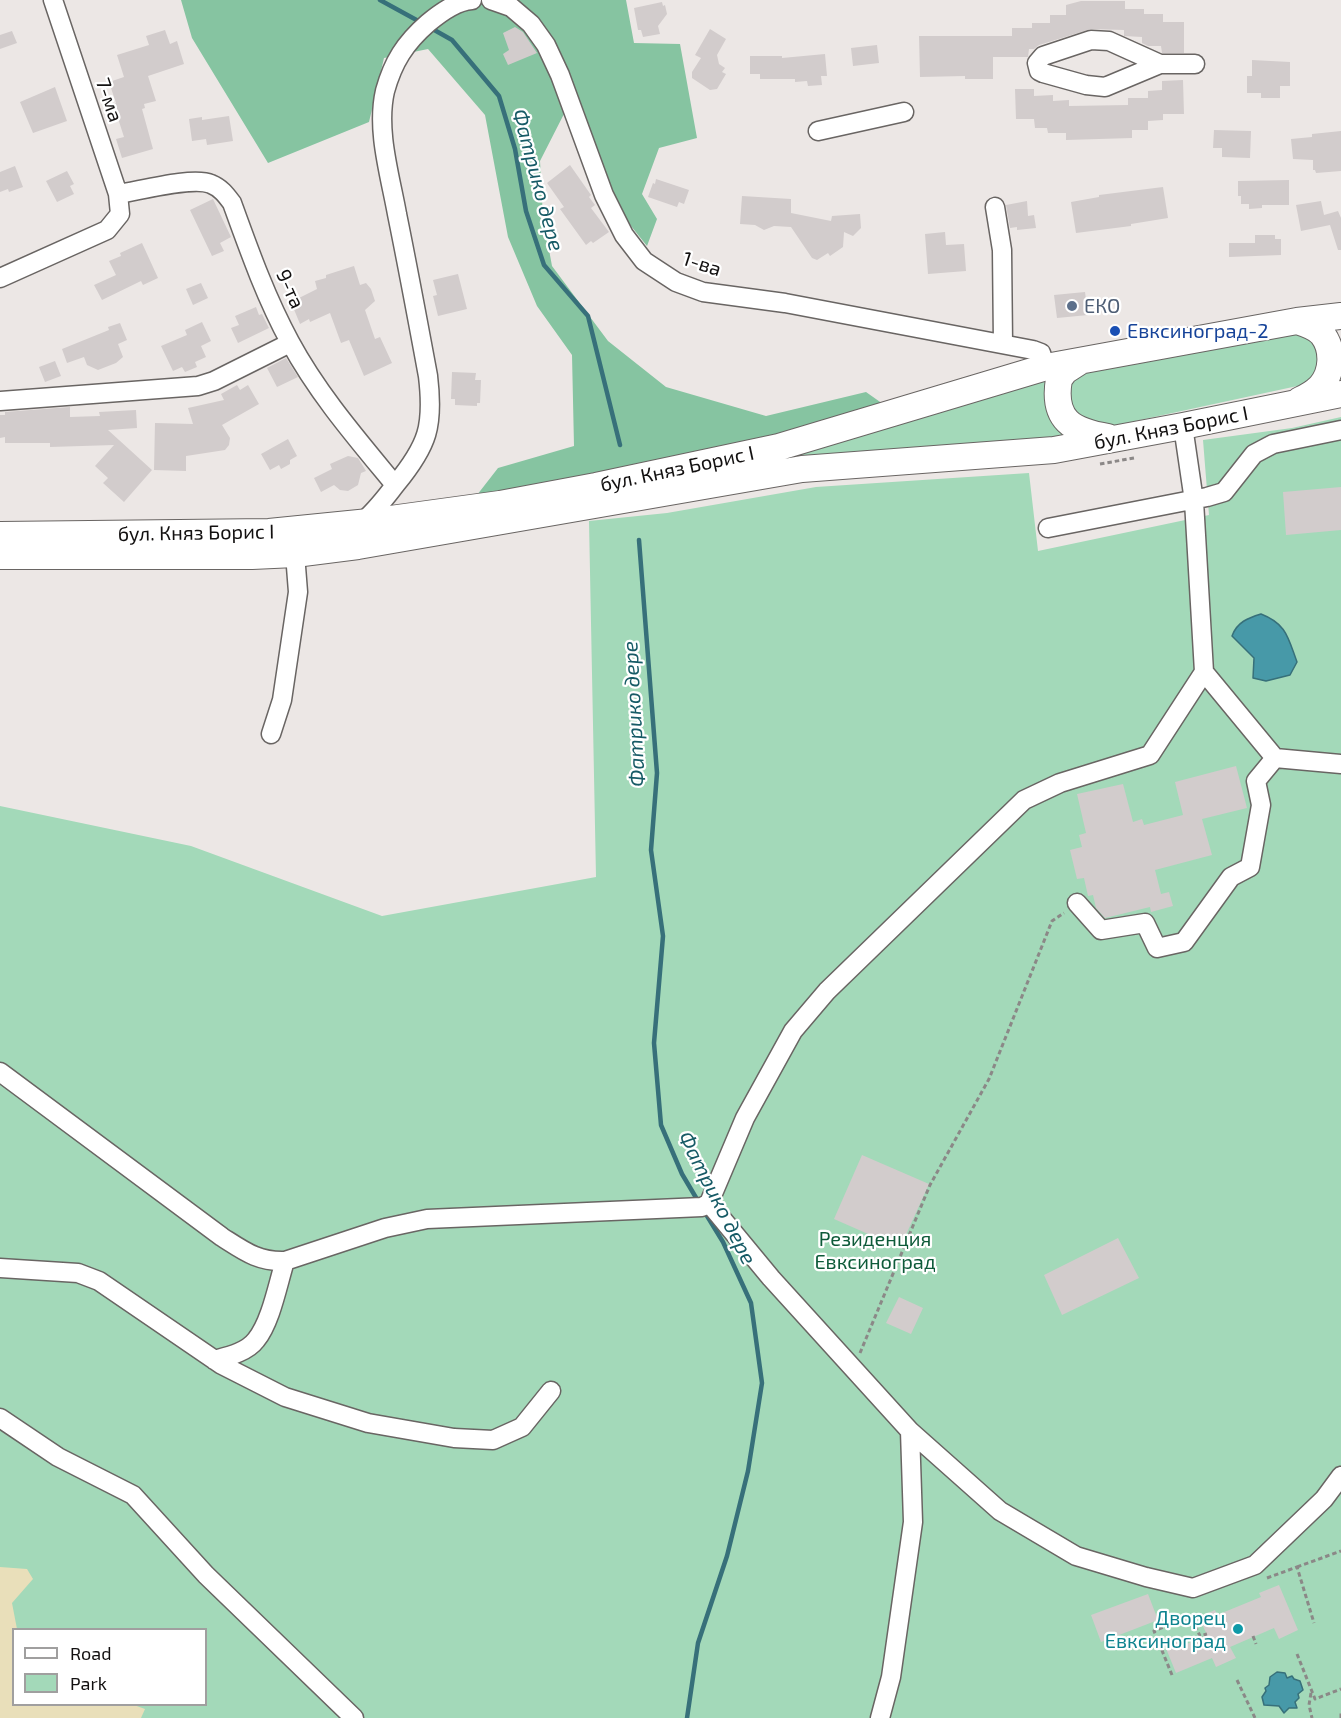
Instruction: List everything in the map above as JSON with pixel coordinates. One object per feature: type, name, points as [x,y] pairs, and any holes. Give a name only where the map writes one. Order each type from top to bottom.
[{"type":"highway","name":"бул. Княз Борис I","points":[[0,535],[269,532],[361,523],[532,498],[779,447],[1046,367],[1298,321],[1341,316]]},
{"type":"highway","points":[[1295,404],[1320,387],[1328,376],[1331,362],[1329,347],[1322,335],[1311,325],[1298,321]]},
{"type":"highway","points":[[1079,362],[1065,371],[1059,379],[1058,399],[1063,414],[1068,423],[1076,429],[1118,439]]},
{"type":"highway","name":"бул. Княз Борис I","points":[[0,556],[295,554],[429,534],[802,470],[1054,450],[1341,394]]},
{"type":"street","name":"7-ма","points":[[0,278],[107,230],[120,214],[118,194],[53,0]]},
{"type":"street","points":[[361,523],[374,513],[420,451],[426,437],[431,404],[428,376],[388,164],[382,122],[385,93],[395,61],[413,36],[438,14],[465,0],[472,0]]},
{"type":"street","name":"1-ва","points":[[491,0],[512,8],[531,24],[546,45],[560,75],[604,195],[624,234],[644,261],[676,282],[703,292],[784,303],[1003,344],[1041,353],[1046,367]]},
{"type":"street","points":[[1160,64],[1109,41],[1091,40],[1043,56],[1037,63],[1039,71],[1043,74],[1086,85],[1105,87],[1160,64],[1195,63]]},
{"type":"street","points":[[818,131],[904,112]]},
{"type":"street","name":"9-та","points":[[118,194],[192,181],[210,183],[223,190],[232,203],[267,296],[290,343],[332,408],[395,485]]},
{"type":"street","points":[[995,207],[1002,250],[1003,344]]},
{"type":"street","points":[[0,401],[198,386],[214,381],[290,343]]},
{"type":"street","points":[[1183,426],[1194,501],[1204,672],[1275,758],[1341,764]]},
{"type":"street","points":[[1048,528],[1194,501],[1224,492],[1254,454],[1273,444],[1341,430]]},
{"type":"street","points":[[271,734],[282,700],[298,592],[295,554]]},
{"type":"street","points":[[0,1072],[222,1237],[254,1257],[271,1262],[285,1261],[385,1228],[427,1220],[702,1207],[709,1203],[745,1118],[793,1031],[827,991],[1024,800],[1060,783],[1150,755],[1204,672]]},
{"type":"street","points":[[1077,903],[1101,930],[1145,922],[1157,948],[1184,942],[1231,877],[1250,867],[1261,805],[1256,781],[1275,758]]},
{"type":"street","points":[[709,1203],[771,1278],[910,1431],[1000,1511],[1076,1556],[1193,1588],[1255,1565],[1332,1497],[1341,1476]]},
{"type":"street","points":[[214,1359],[237,1353],[256,1341],[269,1314],[285,1261]]},
{"type":"street","points":[[0,1268],[78,1273],[99,1281],[214,1359],[285,1397],[368,1423],[454,1438],[493,1440],[522,1427],[550,1391]]},
{"type":"street","points":[[0,1418],[58,1457],[133,1495],[206,1575],[354,1718]]},
{"type":"street","points":[[880,1718],[891,1677],[913,1522],[910,1431]]},
{"type":"path","points":[[1104,463],[1134,459]]},
{"type":"path","points":[[854,1369],[930,1185],[989,1079],[1052,921],[1077,903]]},
{"type":"path","points":[[1262,1579],[1341,1551]]},
{"type":"path","points":[[1297,1567],[1314,1623]]},
{"type":"path","points":[[1172,1675],[1154,1631],[1185,1618]]},
{"type":"path","points":[[1192,1619],[1200,1636],[1207,1634]]},
{"type":"path","points":[[1254,1636],[1257,1644]]},
{"type":"path","points":[[1297,1654],[1315,1700],[1341,1689]]},
{"type":"path","points":[[1237,1680],[1255,1718]]},
{"type":"path","points":[[1312,1690],[1310,1705],[1312,1718]]},
{"type":"path","points":[[1341,1712],[1341,1718]]},
{"type":"green space","points":[[181,0],[626,0],[634,43],[680,44],[697,138],[659,148],[642,194],[657,219],[647,246],[623,216],[599,158],[584,111],[566,110],[540,161],[543,217],[552,266],[608,341],[666,387],[766,416],[866,392],[883,404],[783,437],[477,495],[498,468],[574,446],[572,355],[537,306],[508,237],[485,115],[428,49],[384,58],[369,122],[268,163],[192,38]]},
{"type":"green space","points":[[1295,334],[1306,335],[1318,343],[1319,376],[1302,385],[1103,428],[1073,418],[1066,391],[1070,382],[1079,374]]},
{"type":"green space","points":[[1053,380],[1064,433],[1062,437],[893,452],[786,458],[786,453],[986,393]]},
{"type":"green space","name":"Резиденция Евксиноград","points":[[1341,417],[1341,1718],[0,1718],[0,806],[191,846],[382,916],[596,877],[589,521],[667,513],[816,487],[1029,473],[1038,551],[1209,515],[1203,440],[1292,428]]},
{"type":"sand","points":[[0,1567],[27,1569],[33,1579],[12,1603],[17,1628],[12,1628],[12,1706],[137,1706],[145,1709],[141,1718],[0,1718]]},
{"type":"water","points":[[1261,614],[1276,622],[1289,639],[1297,662],[1290,675],[1266,681],[1253,678],[1254,658],[1232,636],[1240,624]]},
{"type":"water","points":[[1277,1672],[1285,1673],[1287,1678],[1292,1676],[1300,1681],[1303,1690],[1298,1694],[1299,1698],[1295,1702],[1297,1708],[1289,1708],[1284,1713],[1279,1706],[1264,1705],[1262,1697],[1266,1691],[1265,1688],[1269,1685],[1270,1677]]},
{"type":"building","points":[[1081,1],[1125,1],[1125,9],[1144,9],[1144,14],[1163,14],[1163,22],[1184,22],[1184,53],[1162,53],[1161,46],[1148,46],[1142,43],[1142,37],[1124,36],[1124,30],[1091,29],[1029,49],[1028,57],[993,57],[993,79],[965,79],[965,76],[920,77],[919,36],[1012,36],[1012,28],[1032,28],[1032,23],[1050,23],[1050,15],[1066,15],[1066,5]]},
{"type":"building","points":[[662,2],[667,14],[658,26],[660,34],[643,37],[641,30],[638,30],[634,8]]},
{"type":"building","points":[[515,27],[523,32],[537,53],[508,65],[503,54],[509,50],[503,33]]},
{"type":"building","points":[[710,29],[726,39],[717,55],[719,64],[725,68],[722,72],[726,74],[717,89],[710,90],[692,78],[692,72],[701,58],[695,55]]},
{"type":"building","points":[[165,30],[170,44],[177,41],[184,64],[148,76],[156,101],[144,104],[145,108],[142,109],[153,149],[122,158],[116,139],[124,137],[109,82],[124,77],[117,55],[149,45],[146,36]]},
{"type":"building","points":[[12,31],[17,43],[0,49],[0,35]]},
{"type":"building","points":[[877,45],[879,63],[853,66],[851,48]]},
{"type":"building","points":[[825,54],[827,76],[821,76],[822,85],[808,86],[807,81],[795,82],[795,79],[760,79],[760,74],[750,74],[750,56],[782,56],[782,58]]},
{"type":"building","points":[[1252,60],[1290,62],[1290,86],[1280,86],[1280,98],[1261,98],[1261,93],[1247,93],[1247,76],[1252,76]]},
{"type":"building","points":[[1183,80],[1184,114],[1163,114],[1163,120],[1148,121],[1148,130],[1132,130],[1132,138],[1066,140],[1066,133],[1048,133],[1047,128],[1035,128],[1034,119],[1016,119],[1015,89],[1034,89],[1034,96],[1053,95],[1053,101],[1069,100],[1069,106],[1128,105],[1128,98],[1148,98],[1148,91],[1162,90],[1162,81]]},
{"type":"building","points":[[55,87],[67,121],[33,133],[20,102]]},
{"type":"building","points":[[229,116],[233,141],[207,145],[206,139],[192,141],[189,119],[202,117],[202,120]]},
{"type":"building","points":[[1214,130],[1251,131],[1250,158],[1222,157],[1222,148],[1213,148]]},
{"type":"building","points":[[1341,131],[1341,171],[1316,173],[1313,170],[1313,160],[1293,159],[1291,139]]},
{"type":"building","points":[[570,165],[591,195],[589,197],[595,205],[591,208],[609,232],[586,245],[560,209],[564,207],[547,183]]},
{"type":"building","points":[[15,166],[23,187],[9,192],[8,189],[0,192],[0,172]]},
{"type":"building","points":[[67,171],[74,184],[70,186],[74,194],[57,202],[46,181]]},
{"type":"building","points":[[656,179],[689,190],[684,204],[679,202],[677,207],[648,197]]},
{"type":"building","points":[[1289,180],[1289,205],[1262,205],[1262,208],[1249,209],[1249,204],[1241,204],[1241,196],[1238,196],[1238,181]]},
{"type":"building","points":[[1163,187],[1168,218],[1131,224],[1131,226],[1076,233],[1071,202],[1099,197],[1099,195]]},
{"type":"building","points":[[742,196],[791,199],[791,213],[831,221],[832,216],[860,214],[861,228],[853,236],[844,232],[843,247],[830,256],[828,253],[817,260],[812,258],[791,227],[774,226],[764,230],[755,225],[740,224]]},
{"type":"building","points":[[213,199],[231,237],[220,243],[224,251],[212,256],[190,210]]},
{"type":"building","points":[[1027,201],[1028,216],[1034,215],[1036,228],[1017,230],[1017,227],[1010,228],[1006,205]]},
{"type":"building","points":[[1321,201],[1324,215],[1338,211],[1341,218],[1341,250],[1338,250],[1330,225],[1301,231],[1296,205]]},
{"type":"building","points":[[945,232],[946,245],[964,244],[966,271],[928,274],[925,234]]},
{"type":"building","points":[[1255,235],[1275,235],[1275,239],[1281,239],[1281,255],[1229,257],[1229,243],[1255,243]]},
{"type":"building","points":[[142,243],[158,278],[143,285],[141,281],[102,300],[94,285],[116,275],[109,261]]},
{"type":"building","points":[[354,266],[360,285],[366,283],[371,289],[375,301],[365,310],[375,339],[380,337],[392,363],[364,376],[349,340],[341,343],[330,313],[300,324],[293,307],[295,306],[293,301],[317,289],[315,281]]},
{"type":"building","points":[[458,274],[467,309],[438,316],[433,296],[437,295],[433,280]]},
{"type":"building","points":[[201,283],[208,298],[193,305],[186,289]]},
{"type":"building","points":[[1085,292],[1088,315],[1057,318],[1054,295]]},
{"type":"building","points":[[256,307],[269,328],[238,343],[231,328],[239,325],[235,316]]},
{"type":"building","points":[[202,322],[211,341],[201,346],[206,357],[195,362],[197,367],[185,372],[182,367],[173,371],[161,346],[187,335],[185,330]]},
{"type":"building","points":[[120,323],[127,340],[118,344],[123,357],[116,363],[98,370],[87,365],[84,357],[67,363],[62,349],[109,330],[108,327]]},
{"type":"building","points":[[286,358],[298,377],[277,387],[267,368]]},
{"type":"building","points":[[55,361],[61,376],[45,382],[39,367]]},
{"type":"building","points":[[452,372],[476,373],[475,380],[481,380],[480,403],[477,403],[477,406],[455,405],[455,399],[451,399]]},
{"type":"building","points":[[237,385],[240,390],[248,385],[259,404],[222,425],[230,438],[225,450],[186,456],[186,471],[154,470],[155,423],[193,424],[188,408],[224,400],[221,394]]},
{"type":"building","points":[[70,407],[70,417],[100,416],[99,412],[136,410],[137,428],[108,430],[152,470],[124,502],[103,483],[108,478],[95,466],[114,445],[50,447],[50,443],[5,443],[5,437],[0,438],[0,415],[5,415],[5,412]]},
{"type":"building","points":[[288,439],[297,456],[281,469],[279,465],[270,470],[261,454]]},
{"type":"building","points":[[348,456],[358,458],[366,471],[361,473],[358,485],[348,491],[340,490],[334,485],[321,492],[314,478],[332,469],[330,464]]},
{"type":"building","points":[[1341,487],[1341,530],[1286,535],[1283,492]]},
{"type":"building","points":[[1236,766],[1247,808],[1202,819],[1212,855],[1155,870],[1161,894],[1169,892],[1173,906],[1151,912],[1150,907],[1105,918],[1096,908],[1093,895],[1088,896],[1084,878],[1077,879],[1070,850],[1082,847],[1079,835],[1086,833],[1077,794],[1123,784],[1133,822],[1142,819],[1144,825],[1183,815],[1175,782]]},
{"type":"building","points":[[862,1155],[929,1184],[900,1248],[834,1219]]},
{"type":"building","points":[[1118,1238],[1139,1278],[1062,1315],[1044,1275]]},
{"type":"building","points":[[899,1297],[923,1308],[911,1334],[886,1323]]},
{"type":"building","name":"Дворец Евксиноград","points":[[1279,1585],[1298,1630],[1279,1639],[1274,1628],[1230,1647],[1236,1658],[1216,1667],[1212,1658],[1176,1673],[1165,1646],[1178,1641],[1180,1647],[1207,1635],[1199,1617],[1215,1610],[1217,1615],[1261,1597],[1259,1593]]},
{"type":"building","points":[[1148,1594],[1158,1620],[1101,1642],[1091,1615]]},
{"type":"waterway","name":"Фатрико дере","points":[[380,0],[422,23]]},
{"type":"waterway","name":"Фатрико дере","points":[[429,27],[452,40],[499,96],[515,149],[526,211],[544,265],[588,316],[620,445]]},
{"type":"waterway","name":"Фатрико дере","points":[[639,540],[657,773],[651,850],[663,936],[654,1043],[661,1125],[682,1174],[698,1201]]},
{"type":"waterway","name":"Фатрико дере","points":[[687,1718],[698,1643],[727,1556],[748,1471],[762,1383],[751,1303],[723,1242],[704,1211]]},
{"type":"place","name":"ЕКО","points":[[1072,306]]},
{"type":"place","name":"Евксиноград-2","points":[[1115,331]]},
{"type":"place","name":"Дворец Евксиноград","points":[[1238,1629]]}]
